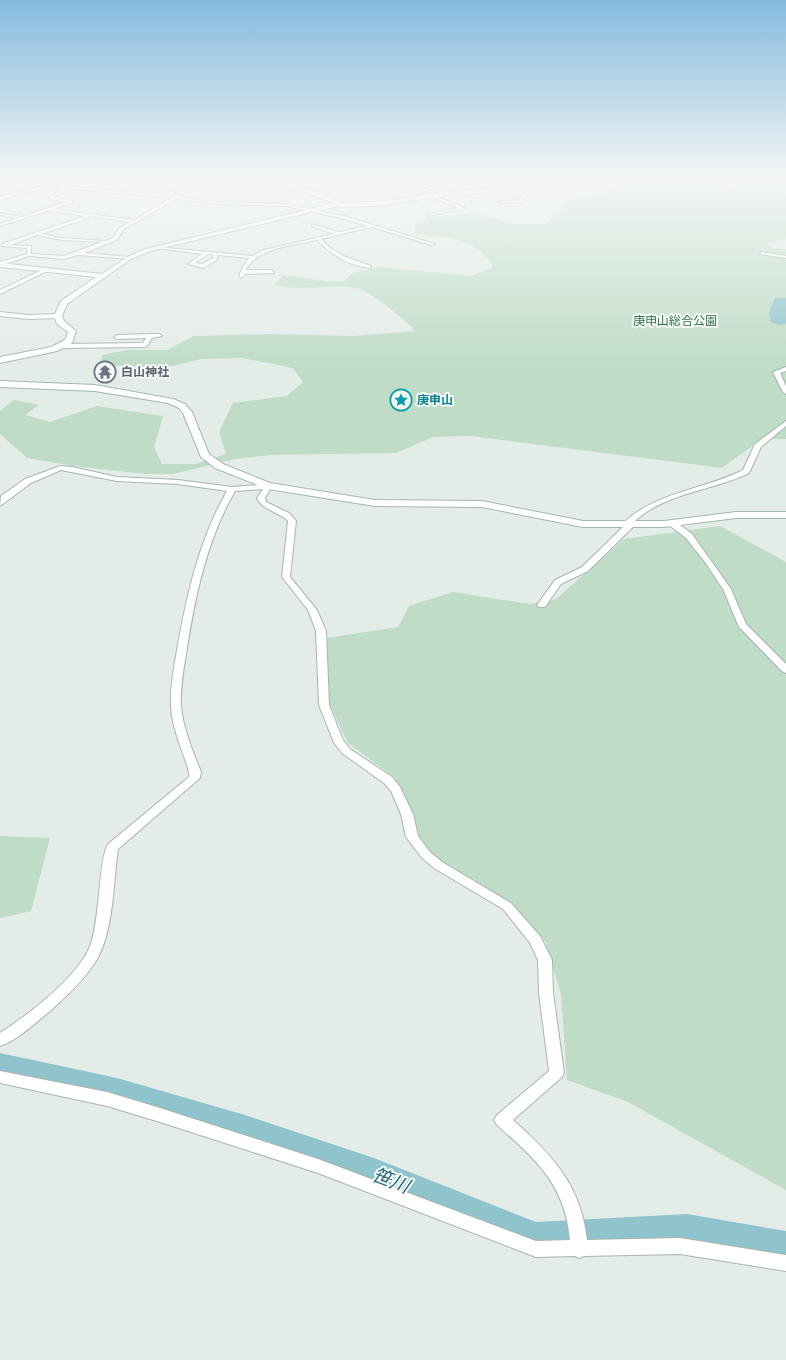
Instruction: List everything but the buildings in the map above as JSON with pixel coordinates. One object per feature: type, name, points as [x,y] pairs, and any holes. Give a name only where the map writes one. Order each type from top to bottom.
[{"type":"street","points":[[0,264],[29,255],[64,258],[79,254],[106,241]]},
{"type":"street","points":[[58,316],[70,297],[129,258],[185,241]]},
{"type":"street","points":[[272,272],[243,274],[245,265],[253,257],[274,248],[306,241]]},
{"type":"street","points":[[320,241],[325,247],[344,259],[369,267]]},
{"type":"street","points":[[426,241],[434,244]]},
{"type":"street","points":[[2,245],[29,247],[29,255]]},
{"type":"street","points":[[158,248],[253,257]]},
{"type":"street","points":[[206,253],[191,264],[203,266],[215,259],[215,254]]},
{"type":"street","points":[[762,253],[786,257]]},
{"type":"street","points":[[79,254],[129,258]]},
{"type":"street","points":[[0,264],[103,276]]},
{"type":"street","points":[[0,292],[46,270]]},
{"type":"street","points":[[0,314],[28,317],[58,316]]},
{"type":"street","points":[[58,316],[60,322],[72,331],[69,341],[63,346]]},
{"type":"street","points":[[0,360],[63,346],[145,345],[150,336]]},
{"type":"street","points":[[120,346],[121,337],[159,336]]},
{"type":"street","points":[[786,369],[776,372],[786,392]]},
{"type":"street","points":[[0,384],[95,388],[170,401],[182,406],[187,412],[204,455],[219,466],[268,486],[375,503],[482,504],[562,521],[628,525],[672,523],[736,515],[786,515]]},
{"type":"street","points":[[542,605],[558,582],[585,570],[628,525],[635,514],[652,506],[738,476],[750,465],[758,446],[786,423]]},
{"type":"street","points":[[0,504],[4,498],[28,481],[60,468],[117,479],[178,482],[232,489],[268,486]]},
{"type":"street","points":[[268,486],[262,498],[263,503],[286,515],[292,521],[286,577],[312,610],[321,630],[324,705],[338,741],[346,751],[388,780],[396,790],[406,814],[412,837],[426,855],[438,865],[506,906],[536,940],[545,960],[546,993],[557,1073],[502,1120],[537,1151],[562,1184],[574,1211],[578,1241]]},
{"type":"street","points":[[0,1040],[37,1013],[90,961],[97,944],[112,847],[194,778],[195,772],[176,708],[176,687],[194,582],[203,547],[220,508],[232,489]]},
{"type":"street","points":[[672,523],[689,536],[708,561],[727,589],[742,625],[786,670]]},
{"type":"street","points":[[0,1077],[107,1099],[207,1130],[318,1166],[536,1249],[578,1241],[680,1246],[786,1263]]},
{"type":"green space","name":"庚申山総合公園","points":[[463,241],[774,241],[766,243],[772,248],[786,249],[786,439],[762,439],[722,468],[471,436],[433,437],[396,453],[270,455],[236,459],[173,474],[145,474],[74,466],[27,458],[0,434],[0,411],[14,400],[39,405],[25,415],[50,422],[97,406],[163,416],[154,447],[162,464],[195,464],[226,454],[219,432],[233,403],[287,396],[303,382],[293,368],[242,358],[201,359],[173,366],[129,367],[101,364],[102,355],[127,350],[167,350],[194,336],[269,334],[354,336],[415,331],[370,294],[356,288],[335,286],[295,288],[274,285],[283,276],[337,282],[345,281],[352,273],[379,267],[471,276],[493,267],[478,249]]},
{"type":"green space","points":[[720,526],[786,562],[786,1190],[628,1102],[567,1080],[561,994],[545,941],[511,902],[457,873],[420,845],[415,833],[414,813],[394,777],[348,743],[329,703],[327,638],[398,627],[409,606],[453,592],[530,604],[556,599],[624,539]]},
{"type":"green space","points":[[0,836],[50,838],[31,911],[0,918]]},
{"type":"water","points":[[775,298],[786,298],[786,324],[779,325],[771,322],[769,313]]},
{"type":"waterway","name":"笹川","points":[[0,1066],[117,1091],[245,1129],[374,1173],[536,1238],[687,1230],[786,1248]]},
{"type":"place","name":"白山神社","points":[[105,372]]},
{"type":"place","name":"庚申山","points":[[401,400]]}]
